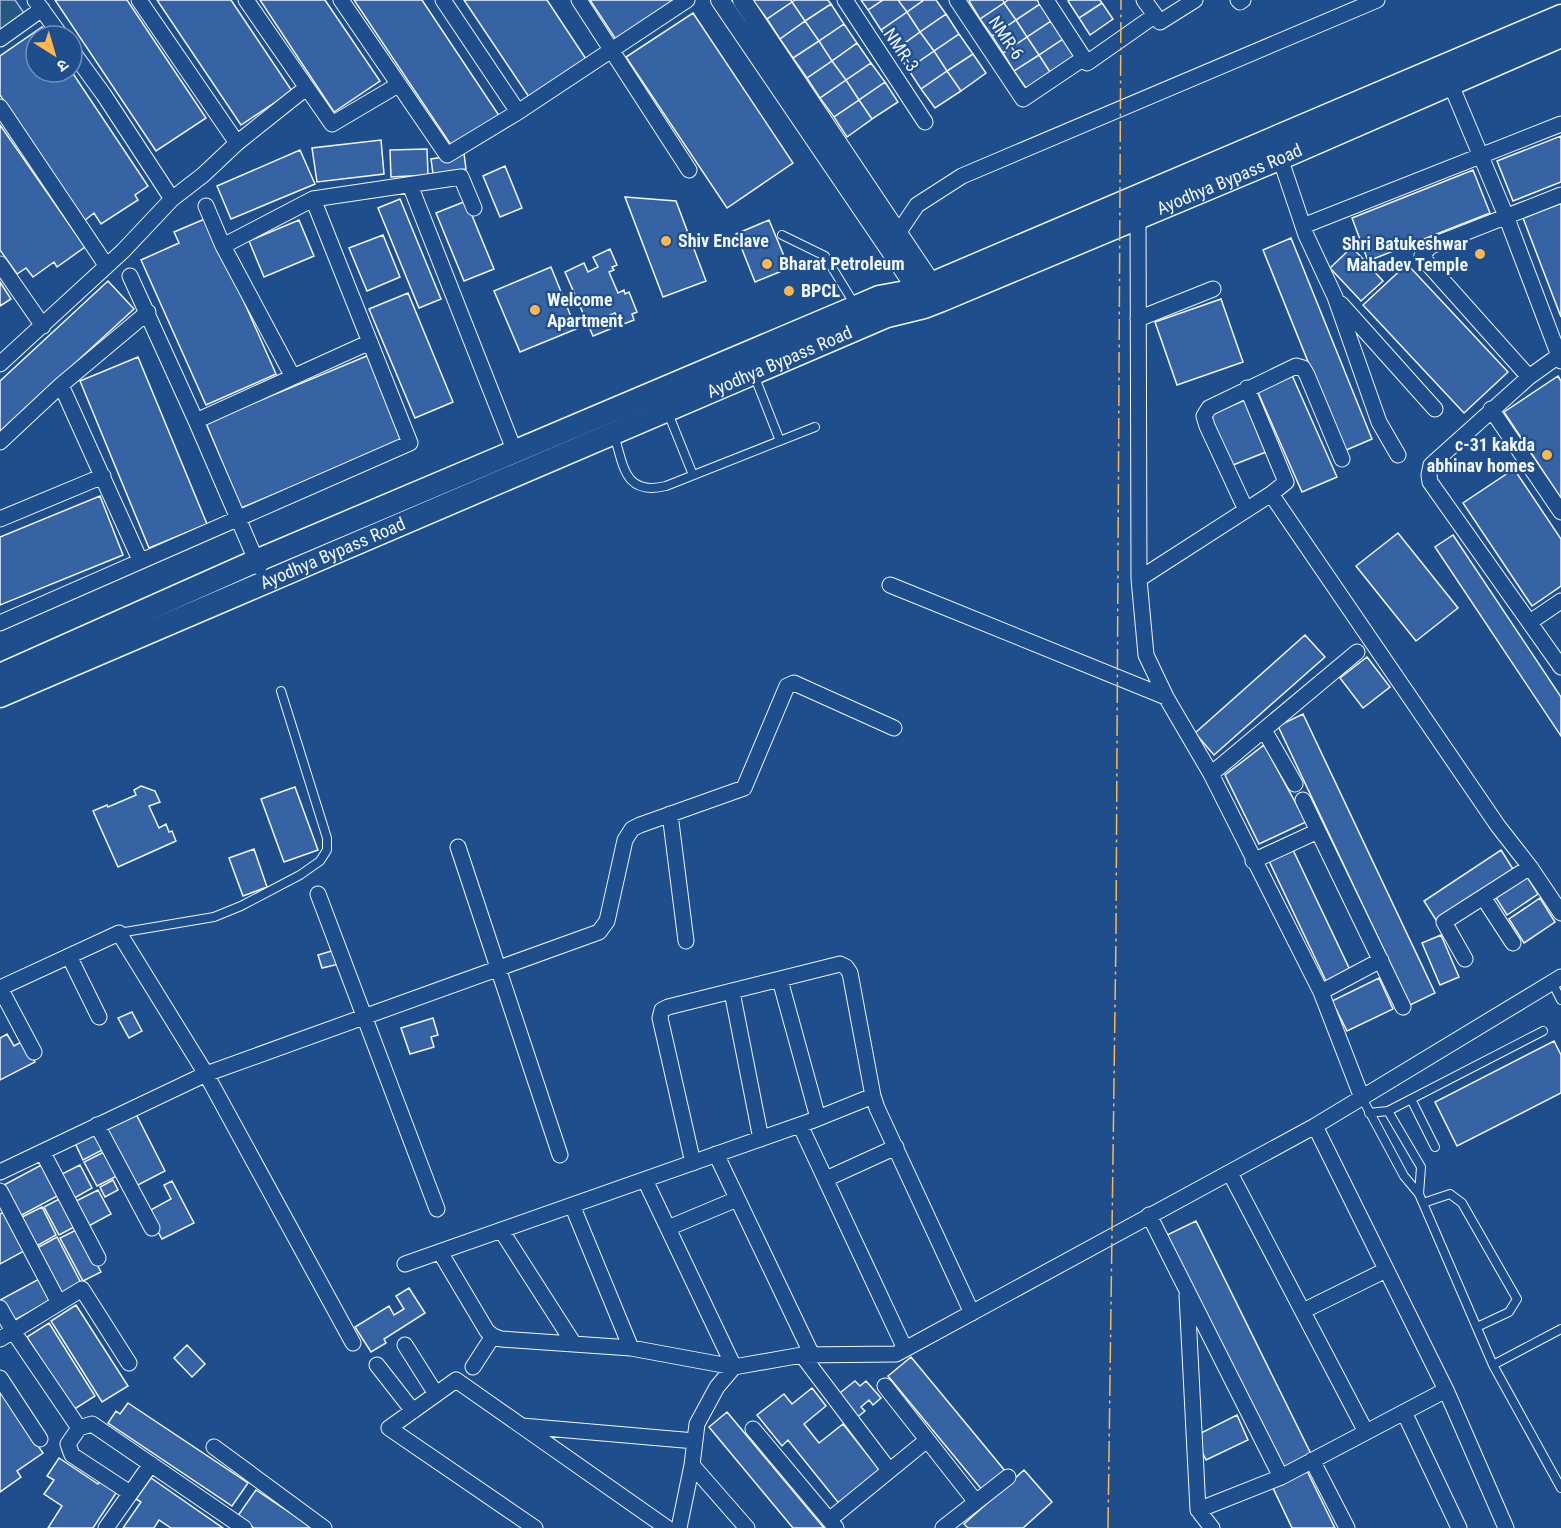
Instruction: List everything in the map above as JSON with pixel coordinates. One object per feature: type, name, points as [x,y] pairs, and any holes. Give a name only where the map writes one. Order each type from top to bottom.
[{"type":"main road","name":"Ayodhya Bypass Road","points":[[1449,75],[1561,16]]},
{"type":"main road","name":"Ayodhya Bypass Road","points":[[0,675],[256,561],[515,452],[749,364],[887,316],[929,295],[1449,75],[1561,36]]},
{"type":"main road","name":"Ayodhya Bypass Road","points":[[0,696],[667,411],[749,364],[879,297],[929,295]]},
{"type":"street","points":[[139,0],[237,143]]},
{"type":"street","points":[[246,0],[332,124],[398,85]]},
{"type":"street","points":[[340,0],[447,155],[518,112],[687,0]]},
{"type":"street","points":[[443,0],[518,112]]},
{"type":"street","points":[[579,0],[689,170]]},
{"type":"street","points":[[720,0],[887,249],[929,295]]},
{"type":"street","points":[[742,0],[899,232],[929,295]]},
{"type":"street","name":"NMR-3","points":[[845,0],[925,122]]},
{"type":"street","name":"NMR-6","points":[[957,0],[1023,99],[1086,60]]},
{"type":"street","points":[[1046,0],[1086,60],[1195,0]]},
{"type":"street","points":[[1144,0],[1157,19]]},
{"type":"street","points":[[887,249],[917,205],[962,176],[1377,0]]},
{"type":"street","points":[[0,39],[38,4],[52,24]]},
{"type":"street","points":[[84,67],[105,95],[172,199]]},
{"type":"street","points":[[1449,75],[1560,357],[1528,377],[1431,465],[1430,482],[1561,668]]},
{"type":"street","points":[[0,364],[123,251],[172,199],[306,88]]},
{"type":"street","points":[[0,107],[106,265]]},
{"type":"street","points":[[1303,226],[1480,154],[1561,124]]},
{"type":"street","points":[[1277,148],[1303,226],[1335,297],[1379,422],[1398,455]]},
{"type":"street","points":[[223,246],[313,199],[461,177],[474,208]]},
{"type":"street","points":[[410,185],[515,452]]},
{"type":"street","points":[[1528,377],[1422,255],[1431,246],[1561,195]]},
{"type":"street","points":[[0,623],[410,443],[313,199]]},
{"type":"street","points":[[206,206],[223,246],[293,377]]},
{"type":"street","points":[[1138,207],[1139,579],[1146,655],[1166,697],[1211,774],[1321,992],[1362,1098]]},
{"type":"street","points":[[0,264],[43,326]]},
{"type":"street","points":[[130,276],[196,421],[265,583]]},
{"type":"street","points":[[1138,319],[1213,289]]},
{"type":"street","points":[[1335,297],[1435,409]]},
{"type":"street","points":[[0,442],[61,385],[148,312]]},
{"type":"street","points":[[196,421],[370,342]]},
{"type":"street","points":[[1246,510],[1204,416],[1209,408],[1296,366],[1303,368],[1342,459]]},
{"type":"street","points":[[61,385],[140,560]]},
{"type":"street","points":[[1139,579],[1286,482],[1247,388]]},
{"type":"street","points":[[1491,409],[1561,512]]},
{"type":"street","points":[[0,519],[103,476]]},
{"type":"street","points":[[1271,494],[1498,826],[1530,867],[1561,913]]},
{"type":"street","points":[[890,585],[1166,697]]},
{"type":"street","points":[[1530,622],[1561,601]]},
{"type":"street","points":[[1211,774],[1357,652]]},
{"type":"street","points":[[0,1172],[206,1074],[599,932],[607,921],[628,834],[640,825],[744,788],[787,686],[794,683],[894,728]]},
{"type":"street","points":[[1264,730],[1295,784]]},
{"type":"street","points":[[1303,800],[1403,1007]]},
{"type":"street","points":[[670,814],[686,941]]},
{"type":"street","points":[[1253,861],[1318,831]]},
{"type":"street","points":[[458,847],[560,1155]]},
{"type":"street","points":[[1465,959],[1444,922],[1530,867]]},
{"type":"street","points":[[318,894],[437,1209]]},
{"type":"street","points":[[1483,897],[1513,943]]},
{"type":"street","points":[[34,1052],[0,988],[119,933],[206,1074],[353,1342]]},
{"type":"street","points":[[69,956],[99,1017]]},
{"type":"street","points":[[1321,992],[1382,960]]},
{"type":"street","points":[[693,1163],[660,1018],[662,1010],[840,964],[846,967],[850,974],[873,1096],[972,1313]]},
{"type":"street","points":[[780,980],[818,1118]]},
{"type":"street","points":[[440,1252],[487,1331],[493,1336],[631,1347],[734,1367],[807,1355],[896,1354],[1315,1126],[1556,980]]},
{"type":"street","points":[[732,992],[761,1138]]},
{"type":"street","points":[[405,1264],[800,1125],[873,1096]]},
{"type":"street","points":[[97,1125],[152,1228]]},
{"type":"street","points":[[800,1125],[905,1349]]},
{"type":"street","points":[[1315,1126],[1446,1390],[1506,1528]]},
{"type":"street","points":[[826,1179],[896,1148]]},
{"type":"street","points":[[43,1153],[98,1258]]},
{"type":"street","points":[[716,1154],[807,1355],[889,1470]]},
{"type":"street","points":[[1230,1173],[1366,1432]]},
{"type":"street","points":[[645,1180],[734,1367]]},
{"type":"street","points":[[0,1191],[60,1303]]},
{"type":"street","points":[[668,1228],[737,1199]]},
{"type":"street","points":[[572,1205],[631,1347]]},
{"type":"street","points":[[1149,1215],[1281,1477]]},
{"type":"street","points":[[501,1230],[574,1344]]},
{"type":"street","points":[[1303,1311],[1386,1270]]},
{"type":"street","points":[[6,1335],[82,1289],[129,1363]]},
{"type":"street","points":[[1187,1289],[1198,1510],[1212,1528]]},
{"type":"street","points":[[0,1308],[6,1335],[79,1428]]},
{"type":"street","points":[[474,1367],[493,1336]]},
{"type":"street","points":[[405,1345],[436,1394]]},
{"type":"street","points":[[377,1365],[413,1411]]},
{"type":"street","points":[[679,1528],[692,1465],[697,1424],[717,1387],[734,1367]]},
{"type":"street","points":[[0,1378],[40,1439]]},
{"type":"street","points":[[535,1528],[389,1428],[456,1380],[666,1528]]},
{"type":"street","points":[[885,1386],[976,1502]]},
{"type":"street","points":[[1198,1510],[1281,1477],[1446,1390]]},
{"type":"street","points":[[1404,1412],[1460,1528]]},
{"type":"street","points":[[130,1493],[72,1455],[68,1444],[79,1428],[92,1424],[244,1528]]},
{"type":"street","points":[[520,1426],[695,1441]]},
{"type":"street","points":[[753,1430],[832,1524],[889,1470],[927,1440]]},
{"type":"street","points":[[214,1447],[324,1528]]},
{"type":"street","points":[[1312,1460],[1347,1528]]},
{"type":"street","points":[[106,1528],[151,1464]]},
{"type":"street","points":[[692,1465],[747,1528]]},
{"type":"street","points":[[945,1528],[1008,1477]]},
{"type":"lane","points":[[782,235],[825,256],[856,307]]},
{"type":"lane","points":[[749,364],[780,441]]},
{"type":"lane","points":[[667,411],[693,475]]},
{"type":"lane","points":[[613,433],[628,476],[639,488],[652,490],[814,427]]},
{"type":"lane","points":[[119,933],[214,917],[242,906],[300,875],[320,861],[327,850],[327,838],[281,691]]},
{"type":"lane","points":[[1556,980],[1561,1000]]},
{"type":"lane","points":[[1370,1113],[1388,1111],[1543,1031]]},
{"type":"lane","points":[[1362,1098],[1404,1176],[1419,1194],[1493,1365],[1561,1488]]},
{"type":"lane","points":[[1411,1099],[1435,1147]]},
{"type":"lane","points":[[1388,1111],[1421,1167],[1419,1194]]},
{"type":"lane","points":[[1423,1203],[1450,1194],[1462,1203],[1517,1299],[1509,1311],[1477,1327]]},
{"type":"lane","points":[[1493,1365],[1561,1329]]},
{"type":"shaded area","points":[[0,0],[15,0],[26,16],[0,33]]},
{"type":"building","points":[[55,0],[127,0],[206,118],[156,151],[84,43],[84,24],[71,24]]},
{"type":"building","points":[[157,0],[231,0],[292,91],[241,125]]},
{"type":"building","points":[[260,0],[325,0],[380,81],[334,112]]},
{"type":"building","points":[[354,0],[422,0],[500,117],[453,148]]},
{"type":"building","points":[[464,0],[547,0],[588,62],[531,100]]},
{"type":"building","points":[[590,0],[679,0],[617,41]]},
{"type":"building","points":[[753,0],[791,0],[792,2],[767,19]]},
{"type":"building","points":[[795,0],[828,0],[831,4],[805,21],[792,2]]},
{"type":"building","points":[[861,0],[883,0],[868,10]]},
{"type":"building","points":[[883,0],[898,0],[907,12],[881,30],[868,10]]},
{"type":"building","points":[[898,0],[924,0],[907,12]]},
{"type":"building","points":[[924,0],[936,0],[946,14],[920,32],[907,12]]},
{"type":"building","points":[[1003,0],[1004,3],[980,19],[969,1]]},
{"type":"building","points":[[1008,0],[1037,0],[1040,4],[1016,20],[1004,3]]},
{"type":"building","points":[[1100,0],[1102,3],[1079,18],[1068,1]]},
{"type":"building","points":[[792,2],[805,21],[780,39],[767,19]]},
{"type":"building","points":[[1004,3],[1016,20],[992,36],[980,19]]},
{"type":"building","points":[[1102,3],[1113,19],[1090,35],[1079,18]]},
{"type":"building","points":[[831,4],[844,24],[819,41],[805,21]]},
{"type":"building","points":[[1040,4],[1051,21],[1027,37],[1016,20]]},
{"type":"building","points":[[907,12],[920,32],[895,50],[881,30]]},
{"type":"building","points":[[693,13],[793,163],[727,208],[626,57]]},
{"type":"building","points":[[946,14],[959,34],[934,51],[920,32]]},
{"type":"building","points":[[1016,20],[1027,37],[1003,53],[992,36]]},
{"type":"building","points":[[805,21],[819,41],[793,58],[780,39]]},
{"type":"building","points":[[1051,21],[1063,39],[1039,55],[1027,37]]},
{"type":"building","points":[[844,24],[857,43],[832,61],[819,41]]},
{"type":"building","points":[[920,32],[934,51],[908,69],[895,50]]},
{"type":"building","points":[[959,34],[973,54],[947,71],[934,51]]},
{"type":"building","points":[[1027,37],[1039,55],[1014,71],[1003,53]]},
{"type":"building","points":[[24,39],[24,84],[80,84],[148,186],[135,195],[138,200],[101,224],[94,213],[84,221],[0,95],[0,56]]},
{"type":"building","points":[[1063,39],[1074,56],[1050,72],[1039,55]]},
{"type":"building","points":[[819,41],[832,61],[807,78],[793,58]]},
{"type":"building","points":[[857,43],[871,63],[846,80],[832,61]]},
{"type":"building","points":[[934,51],[947,71],[921,89],[908,69]]},
{"type":"building","points":[[973,54],[986,73],[961,91],[947,71]]},
{"type":"building","points":[[1039,55],[1050,72],[1026,88],[1014,71]]},
{"type":"building","points":[[832,61],[846,80],[820,98],[807,78]]},
{"type":"building","points":[[871,63],[885,82],[859,100],[846,80]]},
{"type":"building","points":[[947,71],[961,91],[935,108],[921,89]]},
{"type":"building","points":[[846,80],[859,100],[834,117],[820,98]]},
{"type":"building","points":[[885,82],[898,102],[872,119],[859,100]]},
{"type":"building","points":[[859,100],[872,119],[847,137],[834,117]]},
{"type":"building","points":[[0,125],[85,247],[57,267],[54,262],[33,277],[26,268],[17,274],[0,250]]},
{"type":"building","points":[[1561,136],[1561,182],[1513,201],[1497,161]]},
{"type":"building","points":[[381,140],[384,174],[317,182],[312,148]]},
{"type":"building","points":[[427,149],[428,175],[391,177],[390,150]]},
{"type":"building","points":[[300,150],[315,184],[231,219],[217,186]]},
{"type":"building","points":[[464,154],[466,169],[433,174],[431,159]]},
{"type":"building","points":[[505,166],[522,208],[500,217],[483,176]]},
{"type":"building","points":[[1473,170],[1490,213],[1368,261],[1352,218]]},
{"type":"building","name":"Shiv Enclave","points":[[625,197],[676,201],[706,281],[663,297]]},
{"type":"building","points":[[400,199],[441,299],[419,308],[378,208]]},
{"type":"building","points":[[466,201],[494,269],[464,281],[436,213]]},
{"type":"building","points":[[1561,203],[1561,317],[1523,218]]},
{"type":"building","points":[[207,218],[276,374],[206,405],[141,260],[179,243],[174,232]]},
{"type":"building","points":[[299,220],[314,256],[264,277],[249,241]]},
{"type":"building","points":[[769,220],[789,268],[755,282],[736,234]]},
{"type":"building","points":[[383,235],[400,277],[367,291],[349,248]]},
{"type":"building","points":[[1291,238],[1372,439],[1344,451],[1263,250]]},
{"type":"building","points":[[1352,247],[1383,281],[1361,301],[1330,268]]},
{"type":"building","points":[[610,249],[617,265],[609,272],[618,293],[624,290],[625,294],[629,292],[637,312],[632,314],[634,320],[621,325],[615,313],[610,315],[615,327],[593,336],[565,272],[584,263],[588,272],[598,267],[593,257]]},
{"type":"building","points":[[1407,264],[1508,372],[1464,413],[1363,305]]},
{"type":"building","name":"Welcome Apartment","points":[[551,267],[576,329],[520,352],[494,291]]},
{"type":"building","points":[[108,281],[134,309],[0,432],[0,381]]},
{"type":"building","points":[[0,282],[11,299],[0,306]]},
{"type":"building","points":[[408,293],[453,402],[415,418],[369,309]]},
{"type":"building","points":[[1221,299],[1243,362],[1177,385],[1155,322]]},
{"type":"building","points":[[369,355],[404,440],[241,508],[206,423]]},
{"type":"building","points":[[138,357],[207,524],[149,548],[80,381]]},
{"type":"building","points":[[1291,373],[1337,477],[1302,492],[1256,388]]},
{"type":"building","name":"c-31 kakda abhinav homes","points":[[1558,376],[1561,381],[1561,498],[1504,412]]},
{"type":"building","points":[[1245,400],[1266,452],[1228,467],[1207,416]]},
{"type":"building","points":[[1514,469],[1561,539],[1561,586],[1532,606],[1463,503]]},
{"type":"building","points":[[100,496],[123,555],[0,605],[0,537]]},
{"type":"building","points":[[1398,533],[1458,608],[1416,641],[1356,566]]},
{"type":"building","points":[[1453,535],[1561,697],[1561,736],[1435,547]]},
{"type":"building","points":[[1305,635],[1325,657],[1214,755],[1195,733]]},
{"type":"building","points":[[1367,657],[1390,687],[1363,708],[1340,678]]},
{"type":"building","points":[[1303,714],[1435,993],[1410,1005],[1278,726]]},
{"type":"building","points":[[1264,745],[1306,822],[1259,844],[1225,775]]},
{"type":"building","points":[[141,786],[155,791],[160,802],[149,806],[159,828],[166,824],[176,841],[118,867],[93,811],[136,795],[134,790]]},
{"type":"building","points":[[295,787],[318,850],[284,862],[261,799]]},
{"type":"building","points":[[254,849],[267,887],[243,896],[229,858]]},
{"type":"building","points":[[1293,850],[1350,970],[1326,981],[1269,861]]},
{"type":"building","points":[[1501,850],[1513,869],[1436,920],[1424,901]]},
{"type":"building","points":[[1524,872],[1538,894],[1507,915],[1493,893]]},
{"type":"building","points":[[1540,898],[1555,922],[1524,943],[1509,919]]},
{"type":"building","points":[[1441,935],[1459,977],[1440,985],[1422,943]]},
{"type":"building","points":[[335,950],[339,964],[322,968],[318,955]]},
{"type":"building","points":[[1379,978],[1393,1009],[1347,1031],[1332,1001]]},
{"type":"building","points":[[132,1012],[142,1031],[129,1038],[118,1018]]},
{"type":"building","points":[[433,1018],[438,1035],[431,1037],[434,1047],[410,1054],[401,1028]]},
{"type":"building","points":[[7,1034],[14,1046],[23,1041],[35,1062],[0,1080],[0,1038]]},
{"type":"building","points":[[1554,1041],[1561,1055],[1561,1093],[1457,1146],[1435,1102]]},
{"type":"building","points":[[136,1114],[165,1171],[136,1186],[106,1130]]},
{"type":"building","points":[[97,1131],[106,1148],[83,1160],[75,1143]]},
{"type":"building","points":[[104,1152],[117,1176],[97,1186],[84,1162]]},
{"type":"building","points":[[45,1163],[61,1194],[18,1217],[2,1186]]},
{"type":"building","points":[[80,1165],[92,1188],[71,1200],[58,1176]]},
{"type":"building","points":[[113,1180],[118,1190],[105,1197],[100,1187]]},
{"type":"building","points":[[172,1181],[194,1223],[162,1239],[147,1212],[171,1199],[164,1185]]},
{"type":"building","points":[[98,1190],[111,1214],[85,1228],[72,1203]]},
{"type":"building","points":[[63,1197],[78,1225],[59,1235],[44,1207]]},
{"type":"building","points":[[42,1207],[56,1235],[35,1247],[20,1218]]},
{"type":"building","points":[[4,1212],[24,1251],[0,1264],[0,1214]]},
{"type":"building","points":[[1196,1221],[1311,1454],[1282,1468],[1167,1235]]},
{"type":"building","points":[[78,1229],[101,1272],[83,1281],[60,1238]]},
{"type":"building","points":[[57,1237],[81,1283],[62,1293],[37,1248]]},
{"type":"building","points":[[41,1278],[52,1300],[11,1322],[0,1300]]},
{"type":"building","points":[[409,1288],[425,1313],[384,1339],[386,1343],[371,1352],[355,1327],[389,1306],[394,1315],[404,1309],[396,1296]]},
{"type":"building","points":[[76,1305],[128,1386],[102,1402],[51,1321]]},
{"type":"building","points":[[49,1323],[95,1396],[73,1410],[27,1337]]},
{"type":"building","points":[[187,1345],[205,1364],[192,1377],[174,1358]]},
{"type":"building","points":[[911,1357],[1006,1472],[983,1491],[888,1376]]},
{"type":"building","points":[[855,1381],[860,1386],[866,1381],[881,1398],[873,1405],[869,1400],[861,1407],[865,1411],[855,1419],[836,1396]]},
{"type":"building","points":[[812,1388],[826,1406],[804,1424],[819,1443],[843,1424],[882,1473],[841,1506],[788,1440],[782,1446],[757,1415],[784,1394],[792,1404]]},
{"type":"building","points":[[0,1391],[43,1453],[17,1471],[21,1477],[0,1492]]},
{"type":"building","points":[[128,1403],[248,1483],[232,1506],[108,1423],[116,1411],[120,1414]]},
{"type":"building","points":[[727,1412],[824,1528],[793,1528],[709,1427]]},
{"type":"building","points":[[1237,1415],[1248,1440],[1206,1460],[1195,1436]]},
{"type":"building","points":[[59,1458],[98,1484],[102,1479],[118,1490],[93,1528],[48,1528],[62,1506],[44,1494],[54,1480],[47,1476]]},
{"type":"building","points":[[1024,1470],[1052,1502],[1023,1528],[968,1528],[964,1524]]},
{"type":"building","points":[[1307,1471],[1335,1528],[1292,1528],[1273,1488]]},
{"type":"building","points":[[151,1478],[223,1528],[171,1528],[159,1520],[154,1528],[123,1528],[141,1502],[136,1499]]},
{"type":"building","points":[[256,1490],[313,1528],[254,1528],[237,1517]]},
{"type":"power","points":[[1108,1528],[1116,934],[1121,0]]},
{"type":"place","name":"Shiv Enclave","points":[[666,241]]},
{"type":"place","name":"Shri Batukeshwar Mahadev Temple","points":[[1480,254]]},
{"type":"place","name":"Bharat Petroleum","points":[[767,264]]},
{"type":"place","name":"BPCL","points":[[789,291]]},
{"type":"place","name":"Welcome Apartment","points":[[535,310]]},
{"type":"place","name":"c-31 kakda abhinav homes","points":[[1547,455]]}]
